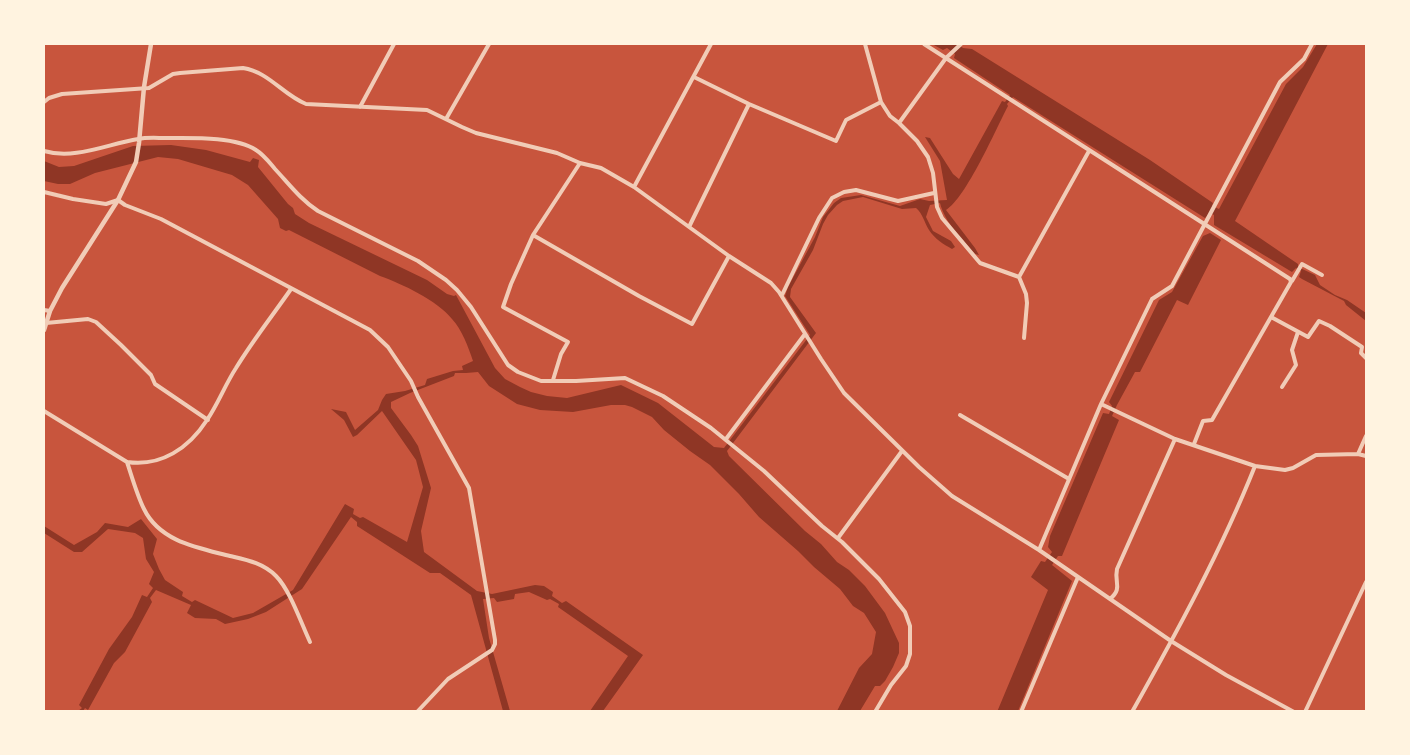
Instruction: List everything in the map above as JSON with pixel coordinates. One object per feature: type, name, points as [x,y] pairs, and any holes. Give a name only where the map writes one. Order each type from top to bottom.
[{"type":"street","points":[[44,330],[50,311],[62,288],[118,200],[136,162],[151,44]]},
{"type":"street","points":[[360,107],[394,44]]},
{"type":"street","points":[[446,119],[489,44]]},
{"type":"street","points":[[634,187],[711,44]]},
{"type":"street","points":[[865,44],[881,102],[890,116],[917,141],[928,157],[933,173],[937,207],[942,218],[980,263],[1019,277]]},
{"type":"street","points":[[924,44],[1287,276],[1291,282]]},
{"type":"street","points":[[899,123],[946,58],[961,44]]},
{"type":"street","points":[[1039,549],[1101,404],[1152,299],[1172,286],[1280,82],[1304,59],[1312,44]]},
{"type":"street","points":[[44,102],[62,94],[149,87],[173,74],[252,69],[306,104],[427,110],[476,133],[557,153],[580,163],[601,168],[634,187],[729,256],[771,283],[782,296],[844,393],[902,451],[952,496],[1039,549],[1172,641],[1226,675],[1294,711]]},
{"type":"street","points":[[694,76],[749,104],[836,141],[846,120],[881,102]]},
{"type":"street","points":[[44,95],[49,98]]},
{"type":"street","points":[[689,227],[749,104]]},
{"type":"street","points":[[44,151],[54,154],[68,153],[140,141],[203,138],[236,143],[256,149],[308,205],[418,261],[446,280],[471,307],[508,365],[518,372],[541,381],[626,378],[663,396],[726,439],[764,471],[822,526],[838,538],[879,579],[905,612],[910,626],[910,654],[906,666],[875,711]]},
{"type":"street","points":[[1024,338],[1027,303],[1019,277],[1089,151]]},
{"type":"street","points":[[554,380],[561,354],[568,342],[503,307],[533,235],[580,163]]},
{"type":"street","points":[[782,296],[819,218],[832,198],[844,192],[856,190],[897,201],[934,193]]},
{"type":"street","points":[[44,192],[106,204],[118,200]]},
{"type":"street","points":[[118,200],[161,219],[370,330],[388,347],[411,381],[418,398],[469,488],[495,644],[492,650],[448,679],[417,711]]},
{"type":"street","points":[[533,235],[692,324],[729,256]]},
{"type":"street","points":[[1194,444],[1203,422],[1212,420],[1302,264],[1322,275]]},
{"type":"street","points":[[44,411],[127,462],[151,463],[169,457],[208,420],[236,367],[291,289]]},
{"type":"street","points":[[44,310],[50,311]]},
{"type":"street","points":[[1271,317],[1308,337],[1319,321],[1362,347],[1361,353],[1366,358]]},
{"type":"street","points":[[45,323],[88,319],[96,322],[151,375],[155,384],[208,420]]},
{"type":"street","points":[[1282,387],[1296,365],[1292,350],[1298,332]]},
{"type":"street","points":[[726,439],[805,334]]},
{"type":"street","points":[[1101,404],[1175,439],[1255,466],[1285,470],[1316,455],[1358,453],[1366,456]]},
{"type":"street","points":[[960,415],[1069,479]]},
{"type":"street","points":[[1358,453],[1366,436]]},
{"type":"street","points":[[1110,599],[1116,594],[1118,588],[1117,569],[1175,439]]},
{"type":"street","points":[[838,538],[902,451]]},
{"type":"street","points":[[127,462],[143,508],[156,525],[183,543],[253,561],[273,574],[289,597],[310,642]]},
{"type":"street","points":[[1132,711],[1172,641],[1237,510],[1255,466]]},
{"type":"street","points":[[1021,711],[1078,577]]},
{"type":"street","points":[[1305,711],[1366,582]]},
{"type":"shaded area","points":[[932,44],[958,44],[963,48],[972,49],[1150,160],[1219,209],[1286,84],[1303,67],[1317,44],[1328,44],[1235,221],[1298,264],[1298,267],[1315,275],[1320,285],[1366,313],[1366,321],[1344,301],[1299,277],[1301,271],[1296,268],[1292,272],[1214,225],[1214,215],[1210,213],[1205,218],[1013,97],[1007,104],[971,178],[954,203],[946,210],[979,255],[975,254],[954,230],[940,203],[930,205],[926,217],[933,231],[951,241],[955,247],[952,249],[931,233],[916,208],[902,209],[863,197],[843,201],[837,205],[823,224],[813,250],[791,289],[790,297],[816,333],[727,451],[729,456],[805,531],[865,586],[885,613],[899,643],[899,653],[885,681],[880,686],[875,686],[860,711],[837,711],[859,668],[872,654],[876,632],[864,613],[853,606],[840,589],[759,517],[710,465],[664,430],[652,417],[632,407],[611,405],[573,412],[540,410],[517,404],[489,386],[478,372],[455,373],[454,376],[391,402],[391,408],[418,446],[431,488],[421,531],[424,552],[477,591],[492,594],[535,585],[544,586],[553,592],[552,596],[562,603],[566,601],[643,655],[603,711],[590,711],[628,656],[558,607],[559,604],[529,592],[515,594],[514,599],[497,602],[494,598],[483,599],[489,638],[510,711],[503,711],[471,595],[440,573],[430,573],[357,526],[357,522],[351,517],[302,589],[266,612],[248,619],[225,624],[216,619],[195,618],[187,613],[191,605],[156,590],[125,652],[114,663],[88,710],[85,708],[83,711],[78,711],[82,708],[79,705],[109,649],[132,617],[142,595],[147,597],[153,588],[149,584],[154,572],[146,559],[143,538],[135,533],[108,529],[82,552],[74,552],[44,533],[44,526],[74,545],[97,532],[105,523],[128,527],[141,519],[157,539],[153,554],[159,569],[165,580],[183,592],[182,596],[233,618],[253,613],[293,590],[345,504],[354,509],[353,514],[360,518],[363,517],[407,542],[423,487],[416,460],[382,411],[353,437],[344,420],[331,409],[346,412],[355,430],[378,410],[386,394],[425,385],[427,379],[463,370],[462,366],[473,361],[459,328],[438,305],[289,230],[280,228],[278,219],[248,185],[232,175],[178,159],[158,157],[95,173],[70,184],[58,184],[44,181],[44,161],[59,167],[74,166],[133,146],[171,145],[206,150],[250,162],[253,158],[259,160],[258,167],[293,208],[295,214],[427,280],[447,294],[456,295],[495,368],[505,379],[531,392],[567,398],[621,385],[658,403],[714,447],[724,448],[810,335],[785,296],[823,217],[834,203],[841,198],[861,195],[900,206],[920,199],[947,200],[940,161],[925,137],[930,138],[953,174],[959,179],[1002,101],[1005,102],[1010,95],[954,58],[955,54],[947,48],[943,50]]},
{"type":"shaded area","points":[[1210,233],[1221,240],[1188,305],[1177,300],[1140,372],[1135,372],[1117,405],[1112,416],[1119,420],[1062,556],[1058,556],[1052,565],[1072,581],[1018,711],[997,712],[1048,590],[1031,577],[1041,561],[1045,562],[1052,552],[1048,547],[1050,536],[1103,413],[1109,414],[1112,406],[1109,402],[1159,300],[1172,292],[1203,236]]}]
